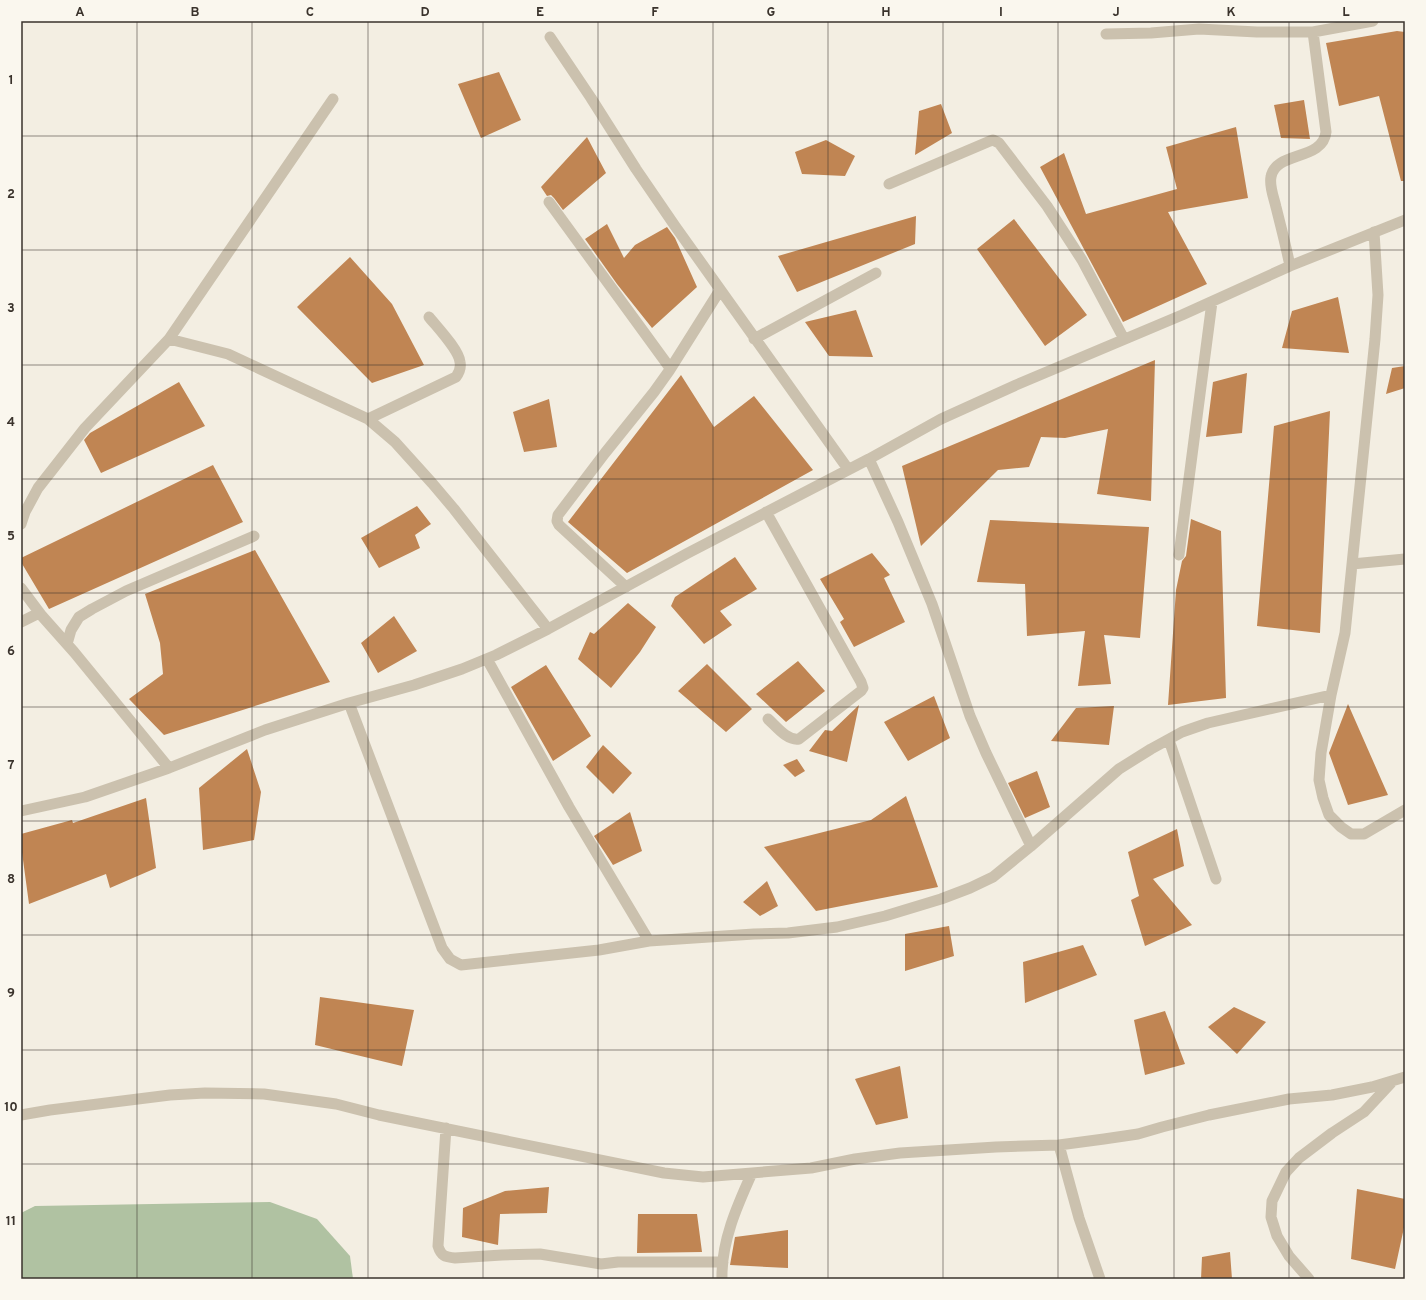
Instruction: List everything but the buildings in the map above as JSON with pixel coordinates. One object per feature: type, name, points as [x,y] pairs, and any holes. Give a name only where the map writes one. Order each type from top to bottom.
[{"type":"street","points":[[1106,34],[1151,33],[1199,29],[1257,32],[1313,32],[1373,21]]},
{"type":"street","points":[[1290,266],[1272,192],[1271,176],[1278,164],[1317,148],[1325,139],[1326,132],[1313,32]]},
{"type":"street","points":[[550,36],[636,169],[754,339],[848,469]]},
{"type":"street","points":[[21,524],[25,512],[38,488],[85,428],[169,339],[333,99]]},
{"type":"street","points":[[890,184],[990,141],[999,143],[1047,206],[1082,260],[1124,339]]},
{"type":"street","points":[[549,202],[670,368]]},
{"type":"street","points":[[21,812],[85,796],[169,768],[265,730],[349,703],[414,685],[487,659],[548,629],[626,586],[869,459],[946,416],[1212,302],[1290,266],[1405,220]]},
{"type":"street","points":[[1374,232],[1378,295],[1375,332],[1344,633],[1321,753],[1320,780],[1323,798],[1329,815],[1341,827],[1351,834],[1364,834],[1405,810]]},
{"type":"street","points":[[754,339],[876,273]]},
{"type":"street","points":[[626,586],[558,524],[558,515],[654,392],[720,290]]},
{"type":"street","points":[[1179,555],[1212,302]]},
{"type":"street","points":[[368,419],[456,377],[459,373],[460,361],[458,354],[429,317]]},
{"type":"street","points":[[169,339],[228,354],[368,419],[395,442],[454,508],[548,629]]},
{"type":"street","points":[[869,459],[898,522],[932,604],[970,716],[986,753],[1031,846]]},
{"type":"street","points":[[766,512],[863,688],[799,739],[795,740],[790,738],[768,719]]},
{"type":"street","points":[[67,644],[71,630],[79,617],[92,609],[126,591],[254,536]]},
{"type":"street","points":[[1352,564],[1405,559]]},
{"type":"street","points":[[21,588],[39,613],[67,644],[169,768]]},
{"type":"street","points":[[21,622],[39,613]]},
{"type":"street","points":[[487,659],[569,807],[649,942]]},
{"type":"street","points":[[349,703],[442,948],[450,959],[456,964],[466,965],[599,950],[649,942],[788,933],[837,927],[885,916],[941,899],[993,877],[1031,846],[1118,769],[1182,732],[1208,723],[1331,695]]},
{"type":"street","points":[[1169,740],[1216,879]]},
{"type":"street","points":[[21,1115],[50,1110],[177,1095],[204,1093],[264,1094],[336,1104],[379,1115],[664,1173],[703,1177],[811,1168],[855,1159],[900,1153],[1059,1145],[1138,1134],[1162,1126],[1224,1112],[1289,1099],[1339,1094],[1392,1082],[1405,1077]]},
{"type":"street","points":[[1308,1279],[1289,1256],[1277,1236],[1271,1217],[1272,1201],[1286,1172],[1299,1158],[1332,1133],[1364,1112],[1392,1082]]},
{"type":"street","points":[[446,1128],[438,1246],[441,1254],[445,1257],[455,1258],[540,1254],[602,1264],[618,1262],[723,1262]]},
{"type":"street","points":[[1059,1145],[1079,1218],[1100,1279]]},
{"type":"street","points":[[722,1279],[723,1262],[729,1232],[752,1173]]},
{"type":"green space","points":[[270,1202],[317,1219],[350,1256],[353,1279],[21,1279],[21,1213],[35,1206]]}]
